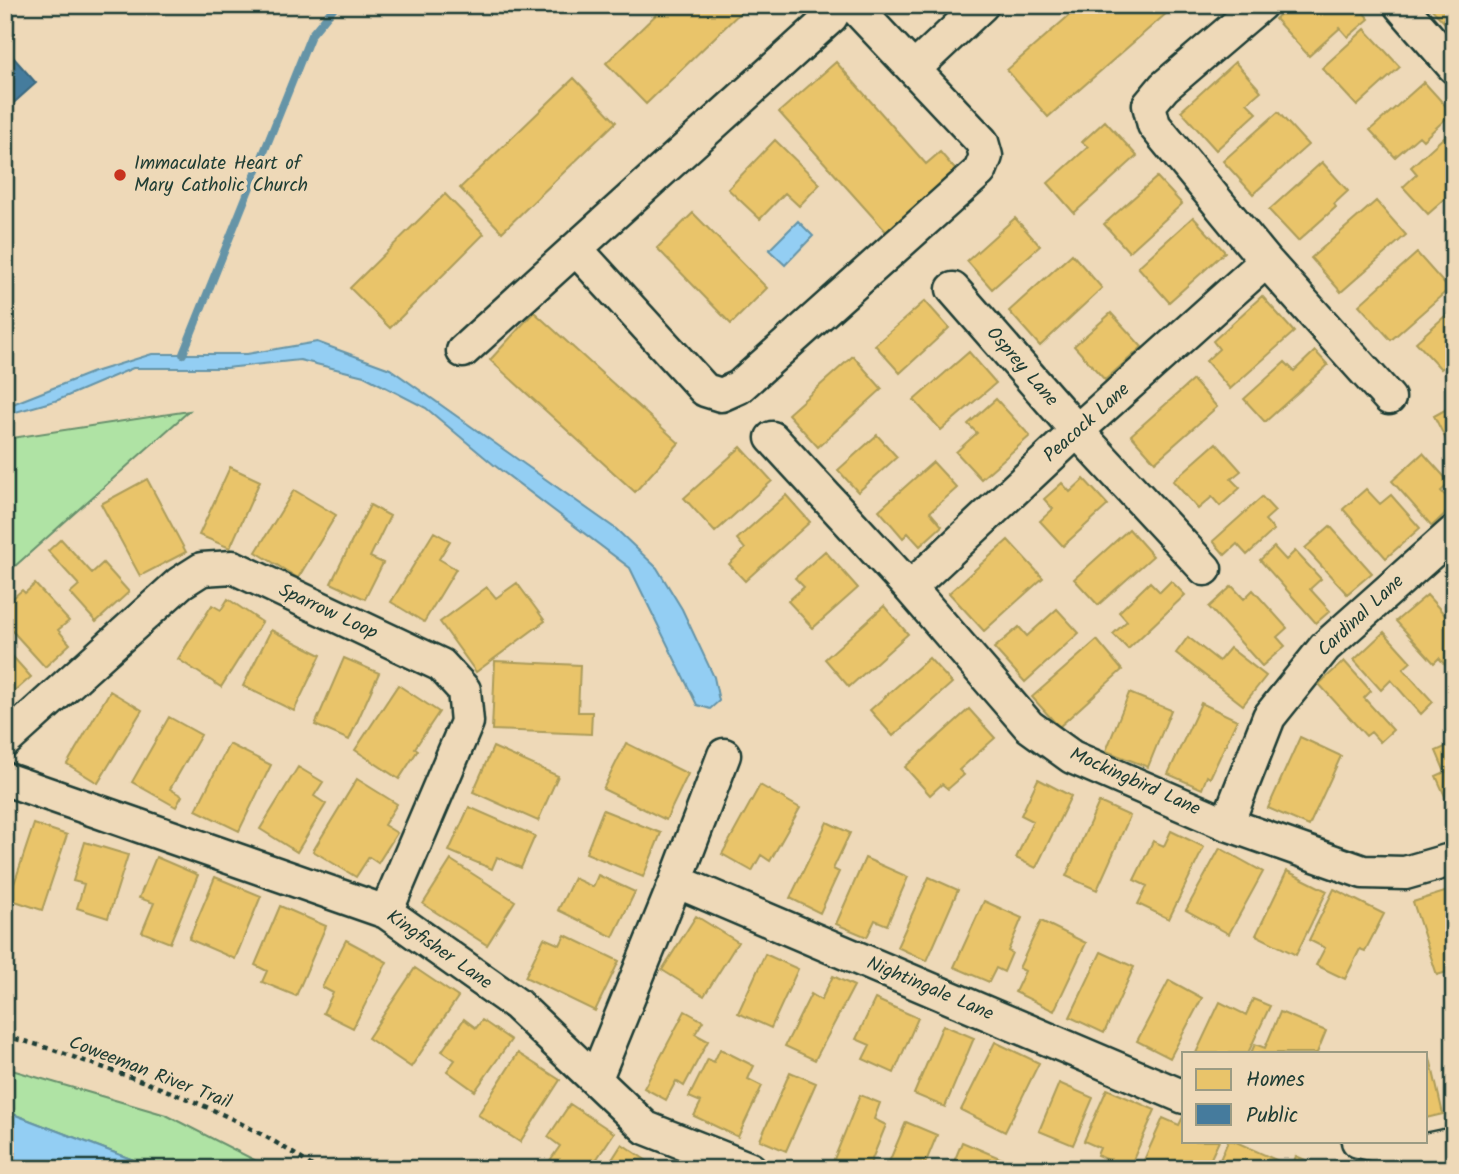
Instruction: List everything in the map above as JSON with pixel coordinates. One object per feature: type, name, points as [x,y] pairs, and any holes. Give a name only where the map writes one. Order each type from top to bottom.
[{"type":"street","points":[[463,351],[831,17],[838,5]]},
{"type":"street","points":[[576,249],[705,390],[720,395],[739,387],[980,170],[986,156],[982,142],[853,5]]},
{"type":"street","points":[[914,69],[982,5]]},
{"type":"street","points":[[1260,5],[1164,87],[1149,104],[1154,125],[1266,261],[1389,398]]},
{"type":"street","points":[[1399,5],[1454,67]]},
{"type":"street","name":"Peacock Lane","points":[[911,588],[1077,430],[1266,261]]},
{"type":"street","name":"Osprey Lane","points":[[954,289],[1077,430],[1205,569]]},
{"type":"street","name":"Mockingbird Lane","points":[[772,438],[911,588],[1028,726],[1072,757],[1227,824],[1363,872],[1405,873],[1454,859]]},
{"type":"street","name":"Cardinal Lane","points":[[1227,824],[1269,717],[1325,647],[1454,532]]},
{"type":"street","name":"Sparrow Loop","points":[[5,741],[180,583],[202,569],[233,568],[441,665],[464,691],[467,722],[386,912]]},
{"type":"street","points":[[596,1078],[724,755]]},
{"type":"street","name":"Kingfisher Lane","points":[[5,779],[386,912],[516,1004],[646,1128],[750,1169]]},
{"type":"street","name":"Nightingale Lane","points":[[676,881],[1182,1096]]},
{"type":"street","points":[[1362,1142],[1412,1153],[1454,1144]]},
{"type":"path","name":"Coweeman River Trail","points":[[5,1037],[97,1065],[202,1105],[284,1146],[316,1169]]},
{"type":"green space","points":[[189,411],[5,575],[5,439]]},
{"type":"green space","points":[[5,1068],[166,1115],[272,1169],[157,1169],[5,1111]]},
{"type":"water","points":[[798,221],[813,236],[785,265],[769,250]]},
{"type":"water","points":[[317,342],[390,369],[616,529],[657,568],[682,609],[714,677],[719,701],[710,709],[697,705],[630,568],[494,465],[426,408],[364,376],[300,360],[226,368],[133,368],[58,400],[5,415],[5,407],[91,373],[152,354],[247,354]]},
{"type":"water","points":[[5,1111],[157,1169],[5,1169]]},
{"type":"building: Homes","points":[[666,5],[748,5],[646,104],[606,63]]},
{"type":"building: Homes","points":[[1081,5],[1176,5],[1048,117],[1007,70]]},
{"type":"building: Homes","points":[[1290,5],[1357,5],[1369,19],[1348,37],[1340,28],[1309,56],[1275,19]]},
{"type":"building: Homes","points":[[1428,5],[1454,5],[1454,33]]},
{"type":"building: Homes","points":[[1365,29],[1400,67],[1357,106],[1322,68]]},
{"type":"building: Homes","points":[[836,62],[926,164],[940,152],[959,174],[890,236],[779,112]]},
{"type":"building: Homes","points":[[1235,62],[1261,91],[1247,103],[1257,113],[1216,150],[1181,111]]},
{"type":"building: Homes","points":[[574,78],[616,122],[502,232],[460,188]]},
{"type":"building: Homes","points":[[1424,82],[1452,113],[1423,140],[1419,136],[1395,157],[1370,130]]},
{"type":"building: Homes","points":[[1278,112],[1308,145],[1253,194],[1223,161]]},
{"type":"building: Homes","points":[[1105,121],[1137,156],[1074,213],[1048,183],[1088,147],[1082,142]]},
{"type":"building: Homes","points":[[1454,128],[1454,191],[1428,214],[1403,187],[1417,174],[1411,167]]},
{"type":"building: Homes","points":[[775,140],[820,184],[799,206],[785,193],[760,219],[728,189]]},
{"type":"building: Homes","points":[[1322,162],[1348,191],[1334,204],[1336,207],[1298,241],[1269,210]]},
{"type":"building: Homes","points":[[1157,177],[1182,204],[1129,252],[1104,224]]},
{"type":"building: Homes","points":[[445,194],[484,234],[390,328],[350,288]]},
{"type":"building: Homes","points":[[1376,201],[1406,235],[1341,292],[1311,258]]},
{"type":"building: Homes","points":[[693,213],[767,288],[731,324],[657,248]]},
{"type":"building: Homes","points":[[1193,217],[1225,252],[1169,302],[1138,267]]},
{"type":"building: Homes","points":[[1015,218],[1040,246],[992,289],[967,261]]},
{"type":"building: Homes","points":[[1417,253],[1449,289],[1391,340],[1359,305]]},
{"type":"building: Homes","points":[[1072,254],[1102,288],[1040,346],[1009,311]]},
{"type":"building: Homes","points":[[1262,296],[1294,332],[1230,389],[1206,361],[1219,349],[1213,341]]},
{"type":"building: Homes","points":[[925,301],[949,328],[900,373],[875,345]]},
{"type":"building: Homes","points":[[1454,308],[1454,358],[1441,369],[1416,342]]},
{"type":"building: Homes","points":[[534,312],[679,443],[635,492],[490,360]]},
{"type":"building: Homes","points":[[1111,313],[1142,347],[1105,380],[1074,346]]},
{"type":"building: Homes","points":[[1315,351],[1328,365],[1265,422],[1244,399],[1285,362],[1294,371]]},
{"type":"building: Homes","points":[[969,352],[996,383],[941,430],[914,400]]},
{"type":"building: Homes","points":[[853,356],[882,389],[818,447],[788,414]]},
{"type":"building: Homes","points":[[1193,380],[1217,407],[1155,462],[1131,435]]},
{"type":"building: Homes","points":[[996,399],[1030,436],[981,479],[956,452],[977,433],[968,424]]},
{"type":"building: Homes","points":[[1454,405],[1454,455],[1434,416]]},
{"type":"building: Homes","points":[[877,435],[897,457],[858,492],[838,470]]},
{"type":"building: Homes","points":[[1216,443],[1241,471],[1231,479],[1240,488],[1220,506],[1212,497],[1198,509],[1173,481]]},
{"type":"building: Homes","points":[[741,447],[772,481],[715,532],[684,498]]},
{"type":"building: Homes","points":[[1423,453],[1450,483],[1441,491],[1454,505],[1432,526],[1392,481]]},
{"type":"building: Homes","points":[[933,462],[957,488],[930,512],[942,526],[920,546],[908,533],[903,538],[879,510]]},
{"type":"building: Homes","points":[[230,467],[260,481],[230,548],[199,535]]},
{"type":"building: Homes","points":[[147,479],[186,552],[140,576],[101,504]]},
{"type":"building: Homes","points":[[1084,479],[1108,505],[1063,546],[1040,521],[1053,509],[1044,499],[1062,483],[1070,492]]},
{"type":"building: Homes","points":[[1366,489],[1380,504],[1391,495],[1420,528],[1386,558],[1343,509]]},
{"type":"building: Homes","points":[[294,490],[336,515],[298,578],[256,552]]},
{"type":"building: Homes","points":[[786,495],[810,522],[745,581],[729,564],[745,549],[737,539]]},
{"type":"building: Homes","points":[[1262,497],[1275,511],[1265,520],[1274,530],[1247,555],[1237,544],[1225,555],[1213,541]]},
{"type":"building: Homes","points":[[370,505],[390,516],[370,557],[383,563],[365,599],[331,583]]},
{"type":"building: Homes","points":[[1330,526],[1372,573],[1347,594],[1305,548]]},
{"type":"building: Homes","points":[[1129,529],[1153,556],[1098,605],[1074,579]]},
{"type":"building: Homes","points":[[434,532],[450,541],[439,559],[456,569],[424,622],[391,602]]},
{"type":"building: Homes","points":[[61,539],[92,573],[103,563],[129,592],[96,622],[70,593],[79,585],[48,551]]},
{"type":"building: Homes","points":[[1008,540],[1043,578],[984,631],[949,593]]},
{"type":"building: Homes","points":[[1274,547],[1286,560],[1295,551],[1321,579],[1310,589],[1330,611],[1316,623],[1260,560]]},
{"type":"building: Homes","points":[[825,551],[858,588],[813,628],[788,601],[804,587],[795,578]]},
{"type":"building: Homes","points":[[1171,581],[1185,595],[1128,649],[1113,634],[1127,621],[1119,612],[1150,582],[1160,592]]},
{"type":"building: Homes","points":[[517,583],[545,621],[476,672],[440,622],[487,587],[496,598]]},
{"type":"building: Homes","points":[[35,584],[69,621],[58,630],[70,644],[45,667],[5,623],[5,605],[22,590],[25,593]]},
{"type":"building: Homes","points":[[1232,586],[1244,599],[1253,590],[1287,628],[1277,637],[1285,646],[1262,666],[1209,607]]},
{"type":"building: Homes","points":[[1427,595],[1454,625],[1454,675],[1439,658],[1434,663],[1396,621]]},
{"type":"building: Homes","points":[[228,599],[262,622],[221,687],[178,659],[212,605],[221,610]]},
{"type":"building: Homes","points":[[884,606],[908,634],[849,687],[825,659]]},
{"type":"building: Homes","points":[[1057,609],[1079,633],[1025,682],[994,648],[1019,627],[1027,636]]},
{"type":"building: Homes","points":[[271,630],[321,655],[294,711],[243,686]]},
{"type":"building: Homes","points":[[1384,632],[1411,662],[1403,669],[1433,702],[1421,714],[1391,680],[1381,690],[1354,660]]},
{"type":"building: Homes","points":[[1188,637],[1219,661],[1230,648],[1266,676],[1243,705],[1176,653]]},
{"type":"building: Homes","points":[[1097,640],[1122,670],[1059,727],[1032,697]]},
{"type":"building: Homes","points":[[5,648],[31,677],[5,700]]},
{"type":"building: Homes","points":[[344,658],[379,673],[349,740],[315,725]]},
{"type":"building: Homes","points":[[929,658],[952,683],[893,736],[870,710]]},
{"type":"building: Homes","points":[[495,661],[580,665],[578,712],[592,712],[591,734],[492,730]]},
{"type":"building: Homes","points":[[1344,661],[1371,691],[1364,698],[1393,730],[1380,742],[1371,732],[1366,736],[1319,684]]},
{"type":"building: Homes","points":[[398,685],[439,712],[415,748],[418,750],[399,779],[355,750]]},
{"type":"building: Homes","points":[[110,691],[142,710],[98,783],[67,764]]},
{"type":"building: Homes","points":[[1129,693],[1171,710],[1148,767],[1106,751]]},
{"type":"building: Homes","points":[[1201,703],[1237,720],[1210,778],[1207,776],[1202,789],[1168,774]]},
{"type":"building: Homes","points":[[969,709],[995,738],[959,770],[964,775],[948,789],[942,784],[930,795],[905,767]]},
{"type":"building: Homes","points":[[169,717],[201,735],[170,789],[182,796],[176,807],[132,782]]},
{"type":"building: Homes","points":[[1300,737],[1341,756],[1309,826],[1268,808]]},
{"type":"building: Homes","points":[[626,743],[688,774],[666,820],[603,789]]},
{"type":"building: Homes","points":[[1454,743],[1454,803],[1449,805],[1436,776],[1445,772],[1436,751]]},
{"type":"building: Homes","points":[[229,744],[271,765],[239,831],[196,810]]},
{"type":"building: Homes","points":[[493,747],[558,776],[538,821],[473,792]]},
{"type":"building: Homes","points":[[298,767],[323,782],[314,796],[326,804],[297,852],[260,829]]},
{"type":"building: Homes","points":[[357,779],[397,804],[384,825],[397,833],[378,863],[369,857],[356,877],[313,851]]},
{"type":"building: Homes","points":[[1038,779],[1071,796],[1036,868],[1016,858],[1033,821],[1021,815]]},
{"type":"building: Homes","points":[[760,785],[800,808],[770,861],[761,855],[752,871],[722,854]]},
{"type":"building: Homes","points":[[1099,802],[1130,816],[1097,890],[1066,876]]},
{"type":"building: Homes","points":[[469,807],[535,836],[521,868],[497,857],[492,869],[449,851]]},
{"type":"building: Homes","points":[[603,810],[661,833],[643,877],[586,853]]},
{"type":"building: Homes","points":[[827,822],[850,833],[833,869],[839,872],[820,913],[790,898]]},
{"type":"building: Homes","points":[[34,824],[67,835],[42,910],[9,899]]},
{"type":"building: Homes","points":[[1171,831],[1204,847],[1169,919],[1138,904],[1147,886],[1134,880],[1153,841],[1164,846]]},
{"type":"building: Homes","points":[[85,842],[128,855],[108,918],[77,908],[84,884],[73,881]]},
{"type":"building: Homes","points":[[1220,848],[1263,872],[1229,934],[1186,910]]},
{"type":"building: Homes","points":[[156,857],[198,875],[170,943],[142,932],[154,903],[139,898]]},
{"type":"building: Homes","points":[[865,858],[908,877],[887,925],[875,920],[867,937],[836,924]]},
{"type":"building: Homes","points":[[451,860],[515,901],[487,945],[423,904]]},
{"type":"building: Homes","points":[[1287,871],[1327,891],[1296,955],[1256,935]]},
{"type":"building: Homes","points":[[598,875],[635,892],[613,937],[558,910],[574,878],[593,887]]},
{"type":"building: Homes","points":[[215,877],[261,896],[235,959],[189,939]]},
{"type":"building: Homes","points":[[929,877],[958,890],[927,961],[897,947]]},
{"type":"building: Homes","points":[[1334,889],[1384,914],[1365,951],[1360,949],[1345,979],[1316,965],[1325,948],[1309,940]]},
{"type":"building: Homes","points":[[1454,889],[1454,970],[1437,975],[1413,902]]},
{"type":"building: Homes","points":[[984,901],[1022,918],[1008,951],[1012,953],[1004,972],[996,968],[989,982],[954,967]]},
{"type":"building: Homes","points":[[280,906],[326,926],[296,996],[262,982],[267,971],[255,965]]},
{"type":"building: Homes","points":[[696,916],[738,942],[704,996],[662,970]]},
{"type":"building: Homes","points":[[1041,921],[1086,943],[1054,1011],[1015,992],[1025,971],[1019,968]]},
{"type":"building: Homes","points":[[565,935],[619,961],[595,1011],[525,977],[544,938],[560,945]]},
{"type":"building: Homes","points":[[346,940],[387,962],[353,1028],[323,1013],[333,993],[322,987]]},
{"type":"building: Homes","points":[[1101,952],[1134,967],[1104,1033],[1070,1017]]},
{"type":"building: Homes","points":[[765,954],[798,969],[771,1028],[738,1013]]},
{"type":"building: Homes","points":[[415,968],[458,997],[411,1067],[368,1038]]},
{"type":"building: Homes","points":[[833,976],[854,986],[815,1060],[785,1046],[811,994],[821,1000]]},
{"type":"building: Homes","points":[[1169,980],[1202,998],[1170,1058],[1137,1041]]},
{"type":"building: Homes","points":[[875,999],[918,1018],[894,1073],[863,1059],[870,1045],[856,1039]]},
{"type":"building: Homes","points":[[1253,999],[1270,1006],[1248,1052],[1196,1052],[1220,1002],[1246,1015]]},
{"type":"building: Homes","points":[[685,1011],[703,1021],[695,1034],[708,1041],[684,1086],[676,1081],[666,1100],[644,1088]]},
{"type":"building: Homes","points":[[1280,1012],[1326,1031],[1317,1052],[1251,1052],[1255,1044],[1265,1048]]},
{"type":"building: Homes","points":[[464,1019],[476,1028],[482,1020],[511,1040],[475,1091],[447,1071],[455,1060],[442,1051]]},
{"type":"building: Homes","points":[[943,1025],[974,1038],[945,1107],[914,1094]]},
{"type":"building: Homes","points":[[995,1042],[1039,1063],[1005,1132],[961,1110]]},
{"type":"building: Homes","points":[[720,1049],[754,1066],[748,1079],[762,1086],[738,1137],[694,1116],[701,1102],[689,1097],[708,1059],[714,1062]]},
{"type":"building: Homes","points":[[518,1053],[560,1080],[520,1142],[478,1115]]},
{"type":"building: Homes","points":[[1428,1058],[1443,1114],[1428,1118]]},
{"type":"building: Homes","points":[[790,1072],[816,1083],[786,1151],[760,1140]]},
{"type":"building: Homes","points":[[1059,1083],[1093,1098],[1073,1145],[1039,1131]]},
{"type":"building: Homes","points":[[1107,1089],[1155,1110],[1129,1169],[1097,1155],[1100,1148],[1084,1141]]},
{"type":"building: Homes","points":[[860,1095],[880,1103],[874,1119],[886,1125],[868,1169],[830,1169]]},
{"type":"building: Homes","points":[[570,1104],[614,1133],[590,1169],[544,1169],[560,1146],[548,1137]]},
{"type":"building: Homes","points":[[1163,1118],[1179,1125],[1182,1119],[1182,1142],[1219,1142],[1206,1169],[1160,1169],[1144,1160]]},
{"type":"building: Homes","points":[[906,1122],[937,1135],[923,1169],[886,1169]]},
{"type":"building: Homes","points":[[962,1142],[1007,1161],[1003,1169],[951,1169]]},
{"type":"building: Homes","points":[[1228,1142],[1236,1142],[1285,1164],[1283,1169],[1216,1169]]},
{"type":"building: Homes","points":[[622,1144],[659,1169],[606,1169]]},
{"type":"building: Homes","points":[[1296,1156],[1326,1169],[1291,1169]]},
{"type":"building: Public","points":[[5,48],[36,83],[8,108],[5,104]]},
{"type":"waterway","points":[[183,354],[311,35],[336,5]]},
{"type":"place","name":"Immaculate Heart of Mary Catholic Church","points":[[120,175]]}]
